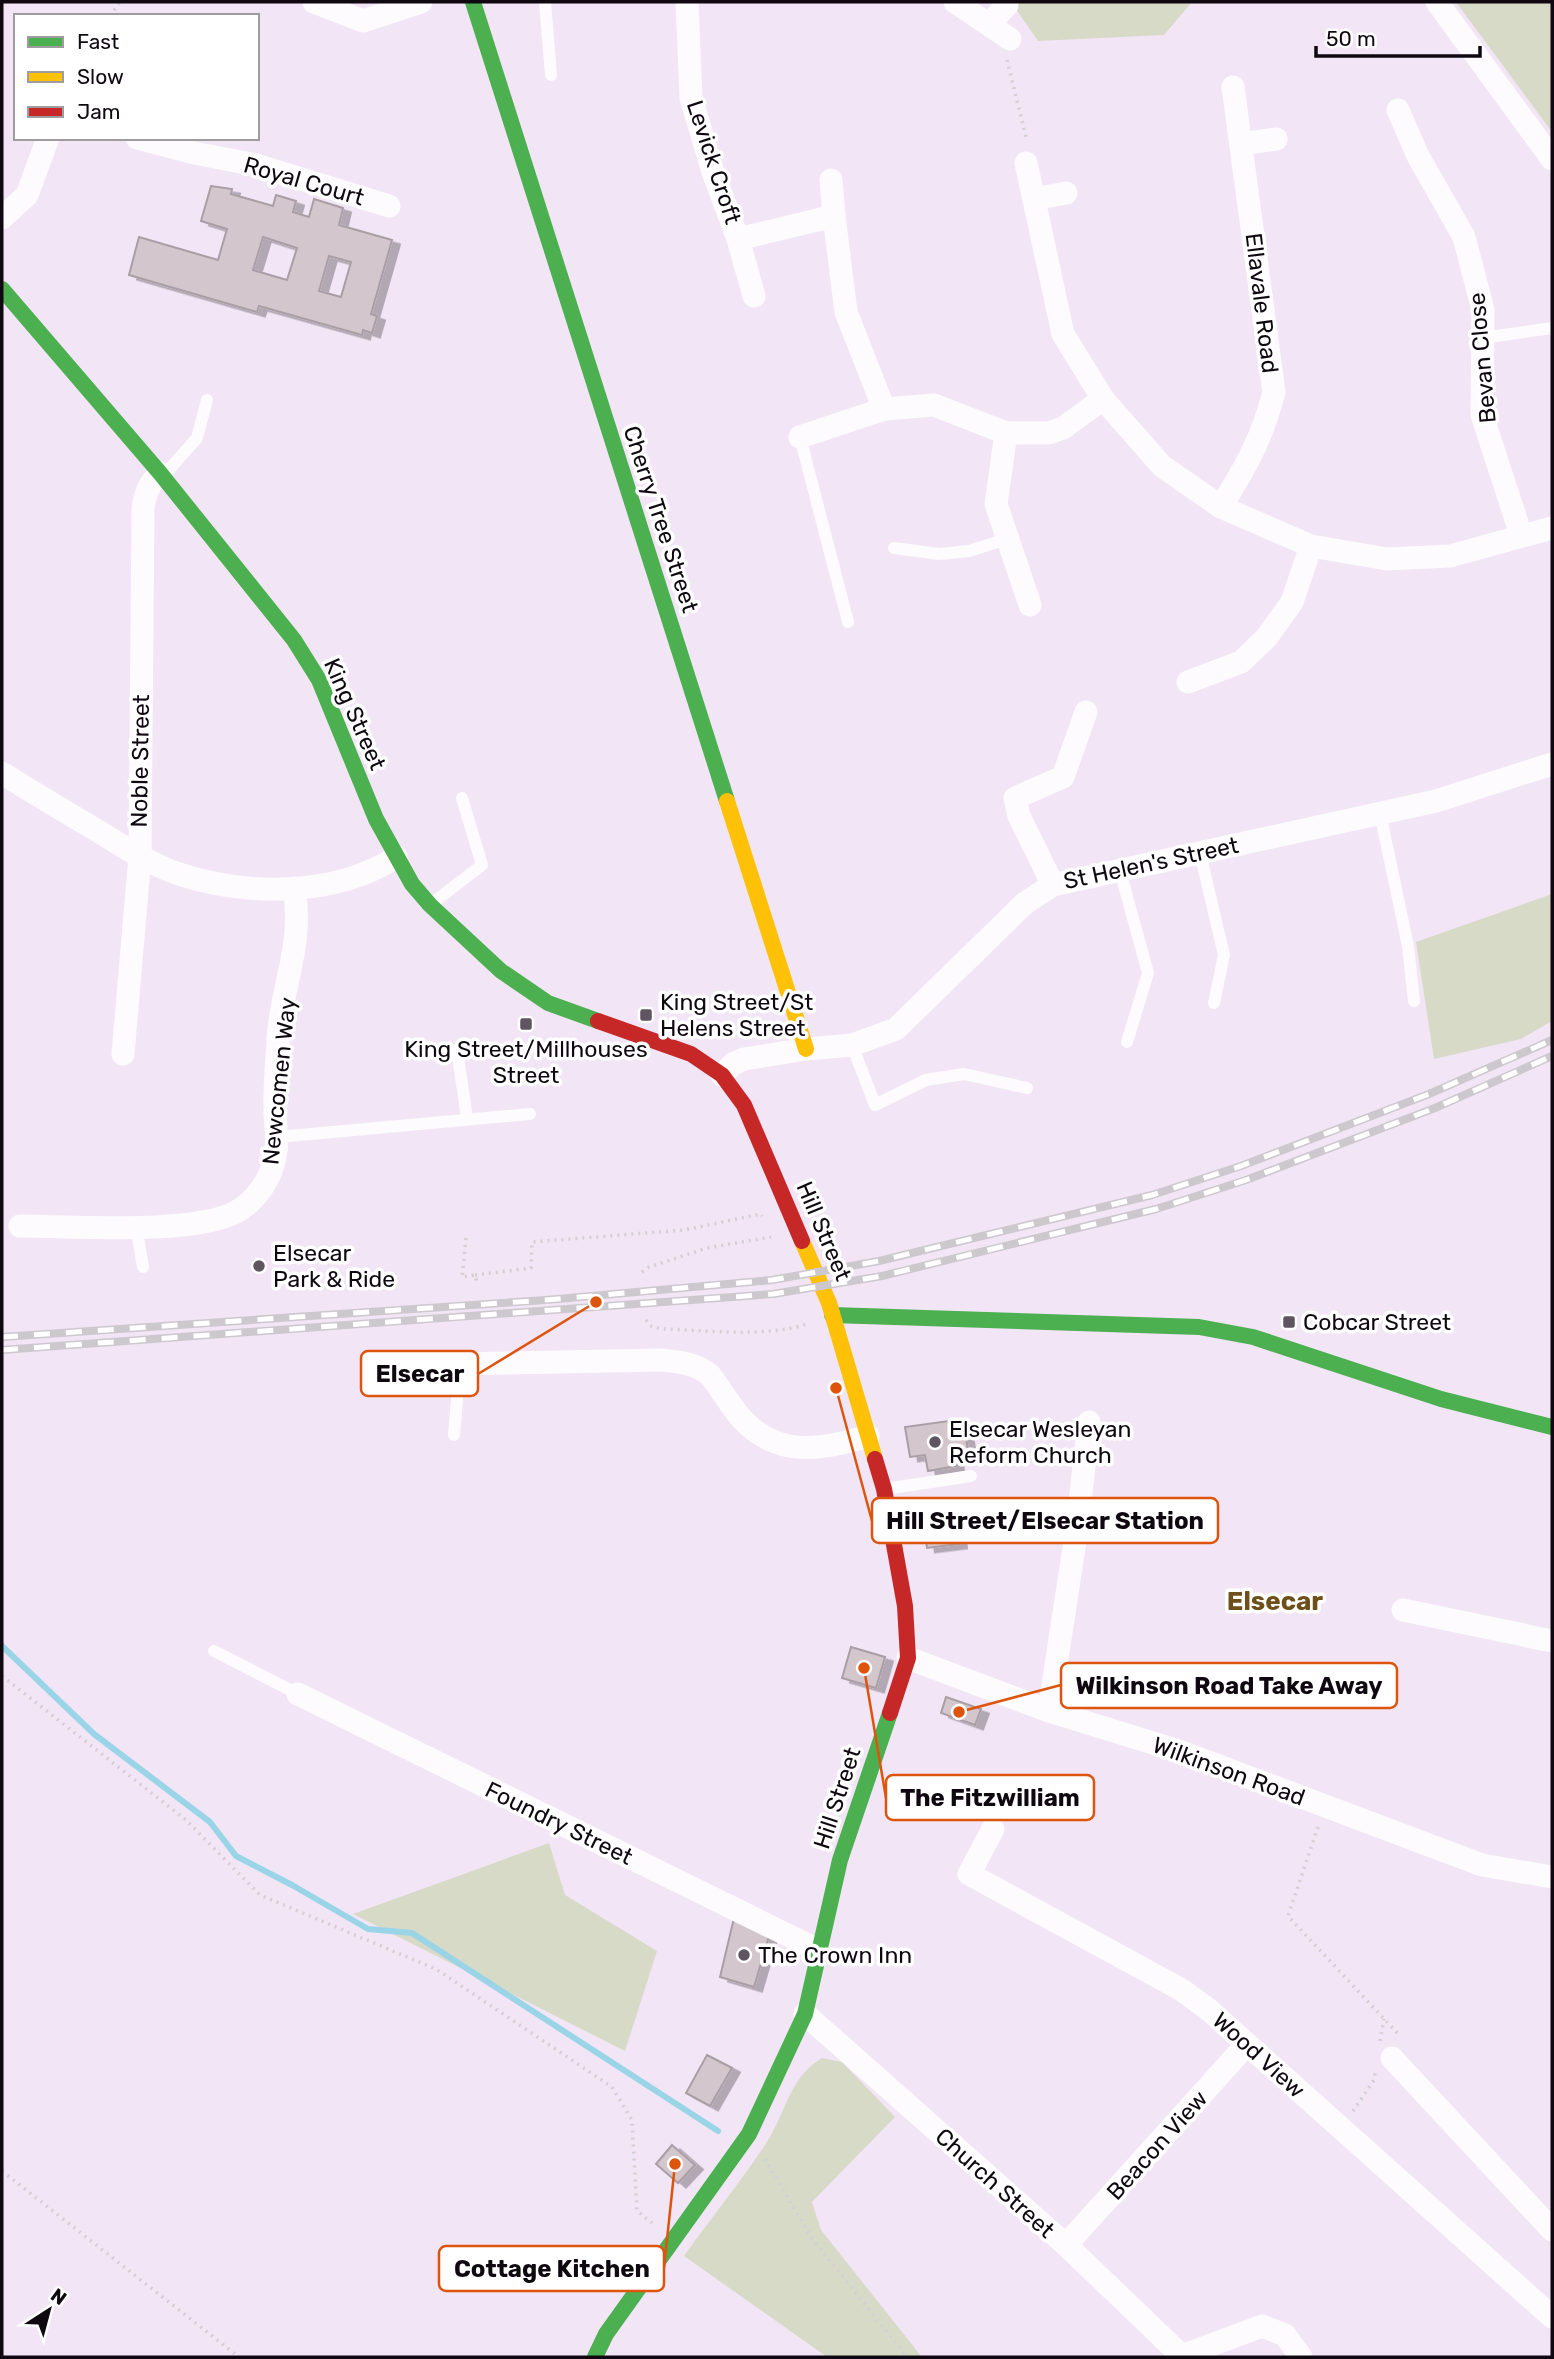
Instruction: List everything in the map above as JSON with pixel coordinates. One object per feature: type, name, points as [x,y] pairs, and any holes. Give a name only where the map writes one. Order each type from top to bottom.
[{"type":"main road","name":"Cherry Tree Street","points":[[473,2],[806,1049]]},
{"type":"main road","name":"King Street","points":[[3,292],[161,475],[295,640],[319,680],[376,819],[412,884],[430,905],[501,971],[548,1003],[691,1054],[722,1075]]},
{"type":"main road","name":"Hill Street","points":[[594,2357],[606,2334],[749,2134],[805,2014],[840,1860],[908,1658],[905,1606],[884,1489],[831,1309],[752,1123],[734,1090],[722,1075]]},
{"type":"main road","points":[[831,1309],[1199,1327],[1253,1337],[1441,1399],[1552,1427]]},
{"type":"street","points":[[314,2],[363,21],[421,2]]},
{"type":"street","name":"Levick Croft","points":[[687,2],[691,98],[754,296]]},
{"type":"street","points":[[955,2],[1010,39]]},
{"type":"street","points":[[1437,2],[1552,159]]},
{"type":"street","points":[[989,24],[1007,5]]},
{"type":"street","name":"Ellavale Road","points":[[1221,507],[1251,458],[1266,424],[1274,392],[1233,87]]},
{"type":"street","name":"Bevan Close","points":[[1398,110],[1418,156],[1464,237],[1483,310],[1482,415],[1521,535]]},
{"type":"street","points":[[1241,144],[1276,139]]},
{"type":"street","points":[[2,218],[27,195],[47,140]]},
{"type":"street","name":"Royal Court","points":[[145,140],[256,165],[389,206]]},
{"type":"street","points":[[1026,163],[1063,334],[1103,399],[1162,466],[1221,507],[1311,546],[1387,559],[1450,556],[1552,528]]},
{"type":"street","points":[[831,180],[846,312],[884,409]]},
{"type":"street","points":[[1034,199],[1066,193]]},
{"type":"street","name":"Levick Croft","points":[[738,239],[834,216]]},
{"type":"street","points":[[800,437],[884,409],[934,405],[1006,433],[1049,433],[1063,428],[1103,399]]},
{"type":"street","points":[[1006,433],[996,504],[1030,605]]},
{"type":"street","name":"Noble Street","points":[[123,1054],[140,856],[143,508],[150,483],[161,475]]},
{"type":"street","points":[[1188,682],[1241,662],[1268,637],[1292,602],[1311,546]]},
{"type":"street","points":[[1053,885],[1018,816],[1015,798],[1063,777],[1086,712]]},
{"type":"street","name":"St Helen's Street","points":[[722,1075],[733,1064],[744,1059],[852,1045],[896,1029],[1024,903],[1053,885],[1436,801],[1552,764]]},
{"type":"street","points":[[2,773],[140,856],[177,873],[207,881],[253,888],[323,885],[380,868],[396,857]]},
{"type":"street","name":"Newcomen Way","points":[[20,1226],[197,1223],[221,1219],[250,1203],[268,1178],[278,1137],[275,1110],[278,1036],[296,947],[298,909],[294,888]]},
{"type":"street","points":[[400,1366],[662,1360],[686,1362],[710,1375],[744,1421],[771,1441],[786,1447],[816,1449],[868,1436]]},
{"type":"street","points":[[1049,1711],[1077,1528],[1089,1422]]},
{"type":"street","points":[[1403,1610],[1552,1641]]},
{"type":"street","name":"Wilkinson Road","points":[[908,1658],[1049,1711],[1179,1751],[1482,1865],[1552,1877]]},
{"type":"street","name":"Foundry Street","points":[[298,1694],[820,1951]]},
{"type":"street","name":"Wood View","points":[[993,1829],[969,1874],[1182,1990],[1209,2010],[1552,2317]]},
{"type":"street","name":"Church Street","points":[[805,2014],[1066,2245],[1182,2357],[1262,2326],[1286,2335],[1301,2357]]},
{"type":"street","name":"Beacon View","points":[[1066,2245],[1247,2045]]},
{"type":"street","points":[[1383,2056],[1552,2230]]},
{"type":"lane","points":[[545,2],[551,75]]},
{"type":"lane","points":[[1482,338],[1552,328]]},
{"type":"lane","points":[[161,475],[197,438],[206,400]]},
{"type":"lane","points":[[800,437],[848,622]]},
{"type":"lane","points":[[894,548],[939,554],[969,551],[1007,539]]},
{"type":"lane","points":[[430,905],[482,865],[462,798]]},
{"type":"lane","points":[[1380,813],[1408,946],[1414,1001]]},
{"type":"lane","points":[[1200,853],[1224,955],[1214,1003]]},
{"type":"lane","points":[[1120,871],[1147,973],[1127,1042]]},
{"type":"lane","points":[[852,1045],[875,1105],[926,1080],[964,1074],[1027,1088]]},
{"type":"lane","points":[[457,1050],[467,1118]]},
{"type":"lane","points":[[278,1137],[530,1114]]},
{"type":"lane","points":[[136,1226],[143,1267]]},
{"type":"lane","points":[[454,1435],[460,1364]]},
{"type":"lane","points":[[884,1489],[971,1476]]},
{"type":"lane","points":[[214,1651],[298,1694]]},
{"type":"path","points":[[1010,39],[1006,57],[1030,153],[1026,163]]},
{"type":"path","points":[[466,1238],[462,1277],[531,1268],[532,1242],[684,1230],[761,1214],[767,1225]]},
{"type":"path","points":[[642,1272],[649,1267],[707,1248],[772,1236]]},
{"type":"path","points":[[475,1275],[477,1283]]},
{"type":"path","points":[[646,1320],[651,1326],[662,1329],[794,1328],[831,1309]]},
{"type":"path","points":[[2,1676],[186,1820],[260,1895],[436,1969],[612,2087],[632,2120],[637,2211],[674,2240]]},
{"type":"path","points":[[1326,1806],[1288,1916],[1406,2043],[1383,2056]]},
{"type":"path","points":[[1341,2128],[1374,2080],[1383,2056],[1384,2019]]},
{"type":"path","points":[[749,2134],[811,2237],[907,2357]]},
{"type":"path","points":[[2,2171],[239,2357]]},
{"type":"green space","points":[[1011,2],[1192,2],[1164,35],[1038,41]]},
{"type":"green space","points":[[1456,2],[1552,2],[1552,132]]},
{"type":"green space","points":[[1552,894],[1552,1021],[1521,1039],[1434,1059],[1416,942]]},
{"type":"green space","points":[[549,1843],[565,1895],[657,1951],[625,2051],[353,1914]]},
{"type":"green space","points":[[822,2058],[842,2062],[895,2117],[812,2202],[821,2230],[922,2357],[827,2357],[684,2256],[767,2142],[795,2085],[811,2066]]},
{"type":"building","points":[[211,186],[232,189],[231,194],[273,206],[276,195],[296,201],[293,212],[309,217],[314,199],[343,208],[339,225],[392,240],[371,314],[377,316],[372,333],[363,330],[362,335],[259,306],[257,312],[129,275],[139,237],[218,260],[227,229],[201,221]],"holes":[[[263,237],[297,248],[287,280],[253,270]],[[329,256],[351,262],[341,297],[319,291]]]},
{"type":"building","points":[[963,1419],[968,1450],[954,1452],[956,1466],[928,1471],[925,1455],[910,1457],[905,1427]]},
{"type":"building","points":[[954,1510],[959,1544],[927,1548],[922,1514]]},
{"type":"building","points":[[851,1647],[885,1657],[876,1688],[842,1678]]},
{"type":"building","points":[[946,1697],[981,1709],[975,1725],[941,1713]]},
{"type":"building","name":"The Crown Inn","points":[[734,1918],[769,1936],[754,1987],[720,1977]]},
{"type":"building","points":[[707,2055],[732,2068],[710,2106],[686,2093]]},
{"type":"building","points":[[672,2145],[695,2165],[678,2183],[656,2164]]},
{"type":"waterway","points":[[2,1646],[94,1734],[210,1822],[236,1856],[368,1929],[412,1933],[718,2131]]},
{"type":"railway","points":[[2,1337],[546,1300],[772,1280],[879,1261],[1152,1195],[1241,1166],[1429,1094],[1552,1040]]},
{"type":"railway","points":[[2,1350],[773,1294],[882,1276],[1156,1209],[1246,1180],[1435,1108],[1552,1056]]},
{"type":"traffic: fast","points":[[473,2],[727,801]]},
{"type":"traffic: fast","points":[[2,289],[160,473],[294,640],[319,680],[376,819],[412,884],[430,905],[501,971],[548,1003],[598,1021]]},
{"type":"traffic: fast","points":[[832,1315],[1199,1327],[1253,1337],[1441,1399],[1552,1427]]},
{"type":"traffic: fast","points":[[595,2357],[606,2334],[749,2134],[805,2014],[840,1860],[890,1713]]},
{"type":"traffic: slow","points":[[727,801],[806,1049]]},
{"type":"traffic: slow","points":[[802,1241],[829,1303],[875,1459]]},
{"type":"traffic: jam","points":[[598,1021],[691,1054],[722,1075],[744,1105],[802,1241]]},
{"type":"traffic: jam","points":[[875,1459],[884,1489],[905,1606],[908,1658],[890,1713]]},
{"type":"place","name":"King Street/St Helens Street","points":[[646,1015]]},
{"type":"place","name":"King Street/Millhouses Street","points":[[526,1024]]},
{"type":"place","name":"Elsecar Park & Ride","points":[[259,1266]]},
{"type":"place","name":"Elsecar","points":[[596,1302]]},
{"type":"place","name":"Cobcar Street","points":[[1289,1322]]},
{"type":"place","name":"Hill Street/Elsecar Station","points":[[836,1388]]},
{"type":"place","name":"Elsecar Wesleyan Reform Church","points":[[935,1442]]},
{"type":"place","name":"The Fitzwilliam","points":[[864,1668]]},
{"type":"place","name":"Wilkinson Road Take Away","points":[[959,1712]]},
{"type":"place","name":"The Crown Inn","points":[[744,1955]]},
{"type":"place","name":"Cottage Kitchen","points":[[675,2164]]},
{"type":"district","name":"Elsecar","points":[[1275,1601]]}]
